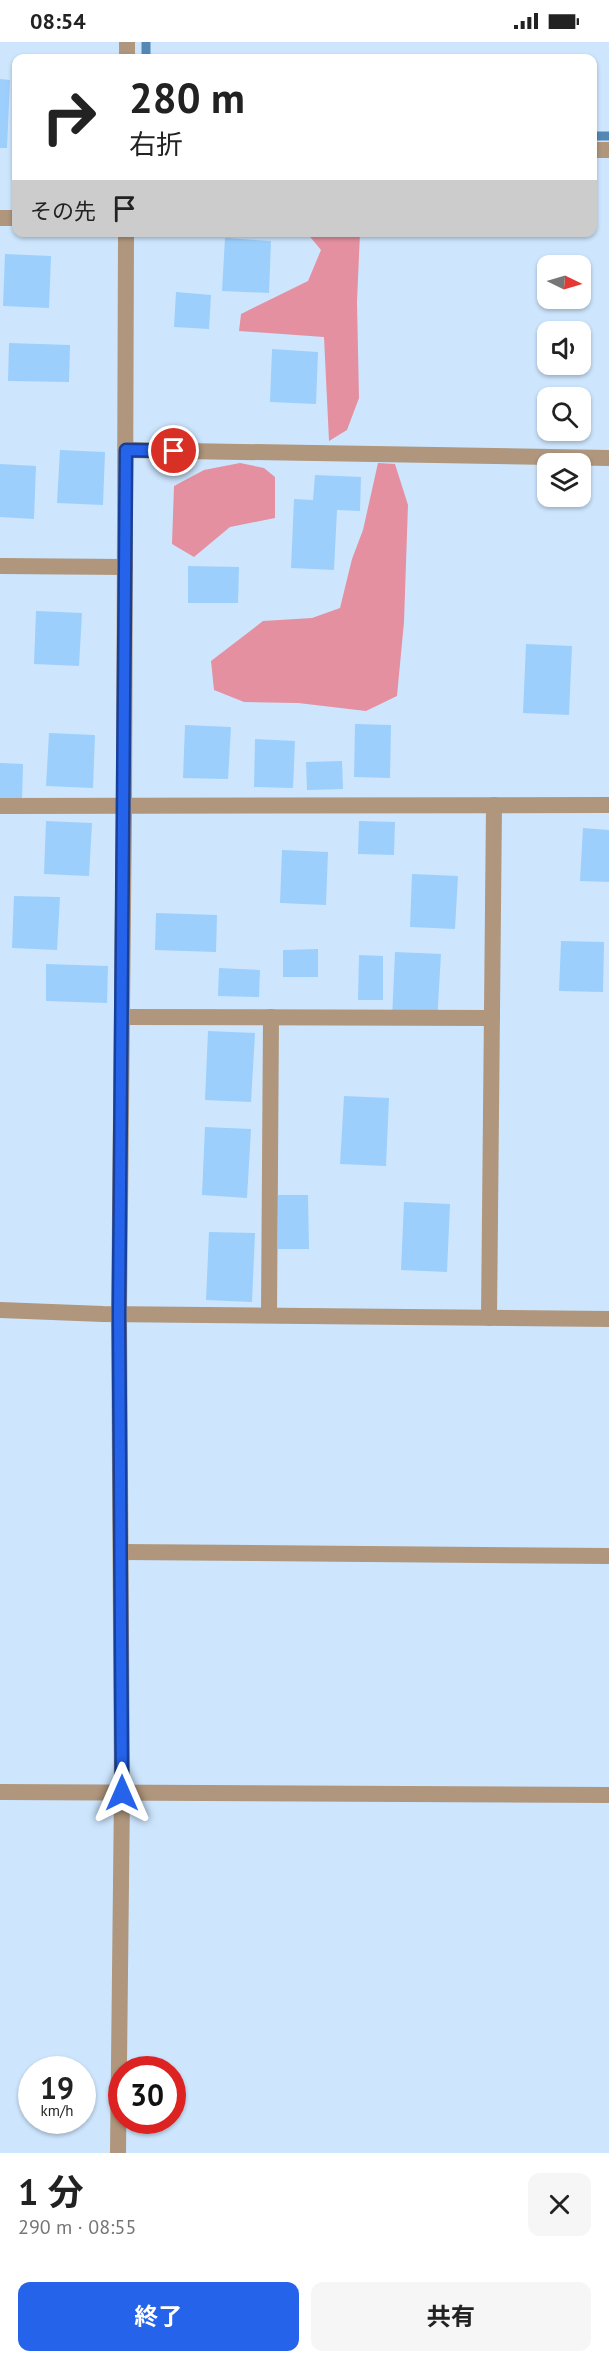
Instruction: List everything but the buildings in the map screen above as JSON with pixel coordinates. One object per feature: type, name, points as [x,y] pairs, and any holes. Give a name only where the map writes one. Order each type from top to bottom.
[{"type":"street","points":[[118,2153],[122,1793],[119,1314],[126,237]]},
{"type":"street","points":[[126,450],[609,458]]},
{"type":"street","points":[[0,566],[125,567]]},
{"type":"street","points":[[489,1318],[494,805]]},
{"type":"street","points":[[0,806],[609,805]]},
{"type":"street","points":[[122,1017],[492,1018]]},
{"type":"street","points":[[269,1315],[271,1017]]},
{"type":"street","points":[[0,1310],[119,1314],[609,1319]]},
{"type":"street","points":[[121,1552],[609,1556]]},
{"type":"street","points":[[0,1792],[609,1795]]},
{"type":"shaded area","points":[[310,237],[360,237],[357,302],[359,398],[347,430],[329,441],[324,337],[239,331],[241,314],[308,281],[321,250]]},
{"type":"shaded area","points":[[240,463],[264,468],[275,477],[275,518],[230,527],[194,557],[172,544],[174,486],[204,470]]},
{"type":"shaded area","points":[[378,463],[395,464],[408,505],[404,622],[397,696],[366,711],[298,703],[244,702],[214,690],[211,661],[263,621],[312,618],[340,608],[352,559],[363,530]]},
{"type":"waterway","points":[[146,42],[146,54]]},
{"type":"waterway","points":[[597,136],[609,136]]},
{"type":"route","points":[[122,1793],[119,1314],[126,450],[174,451]]}]
